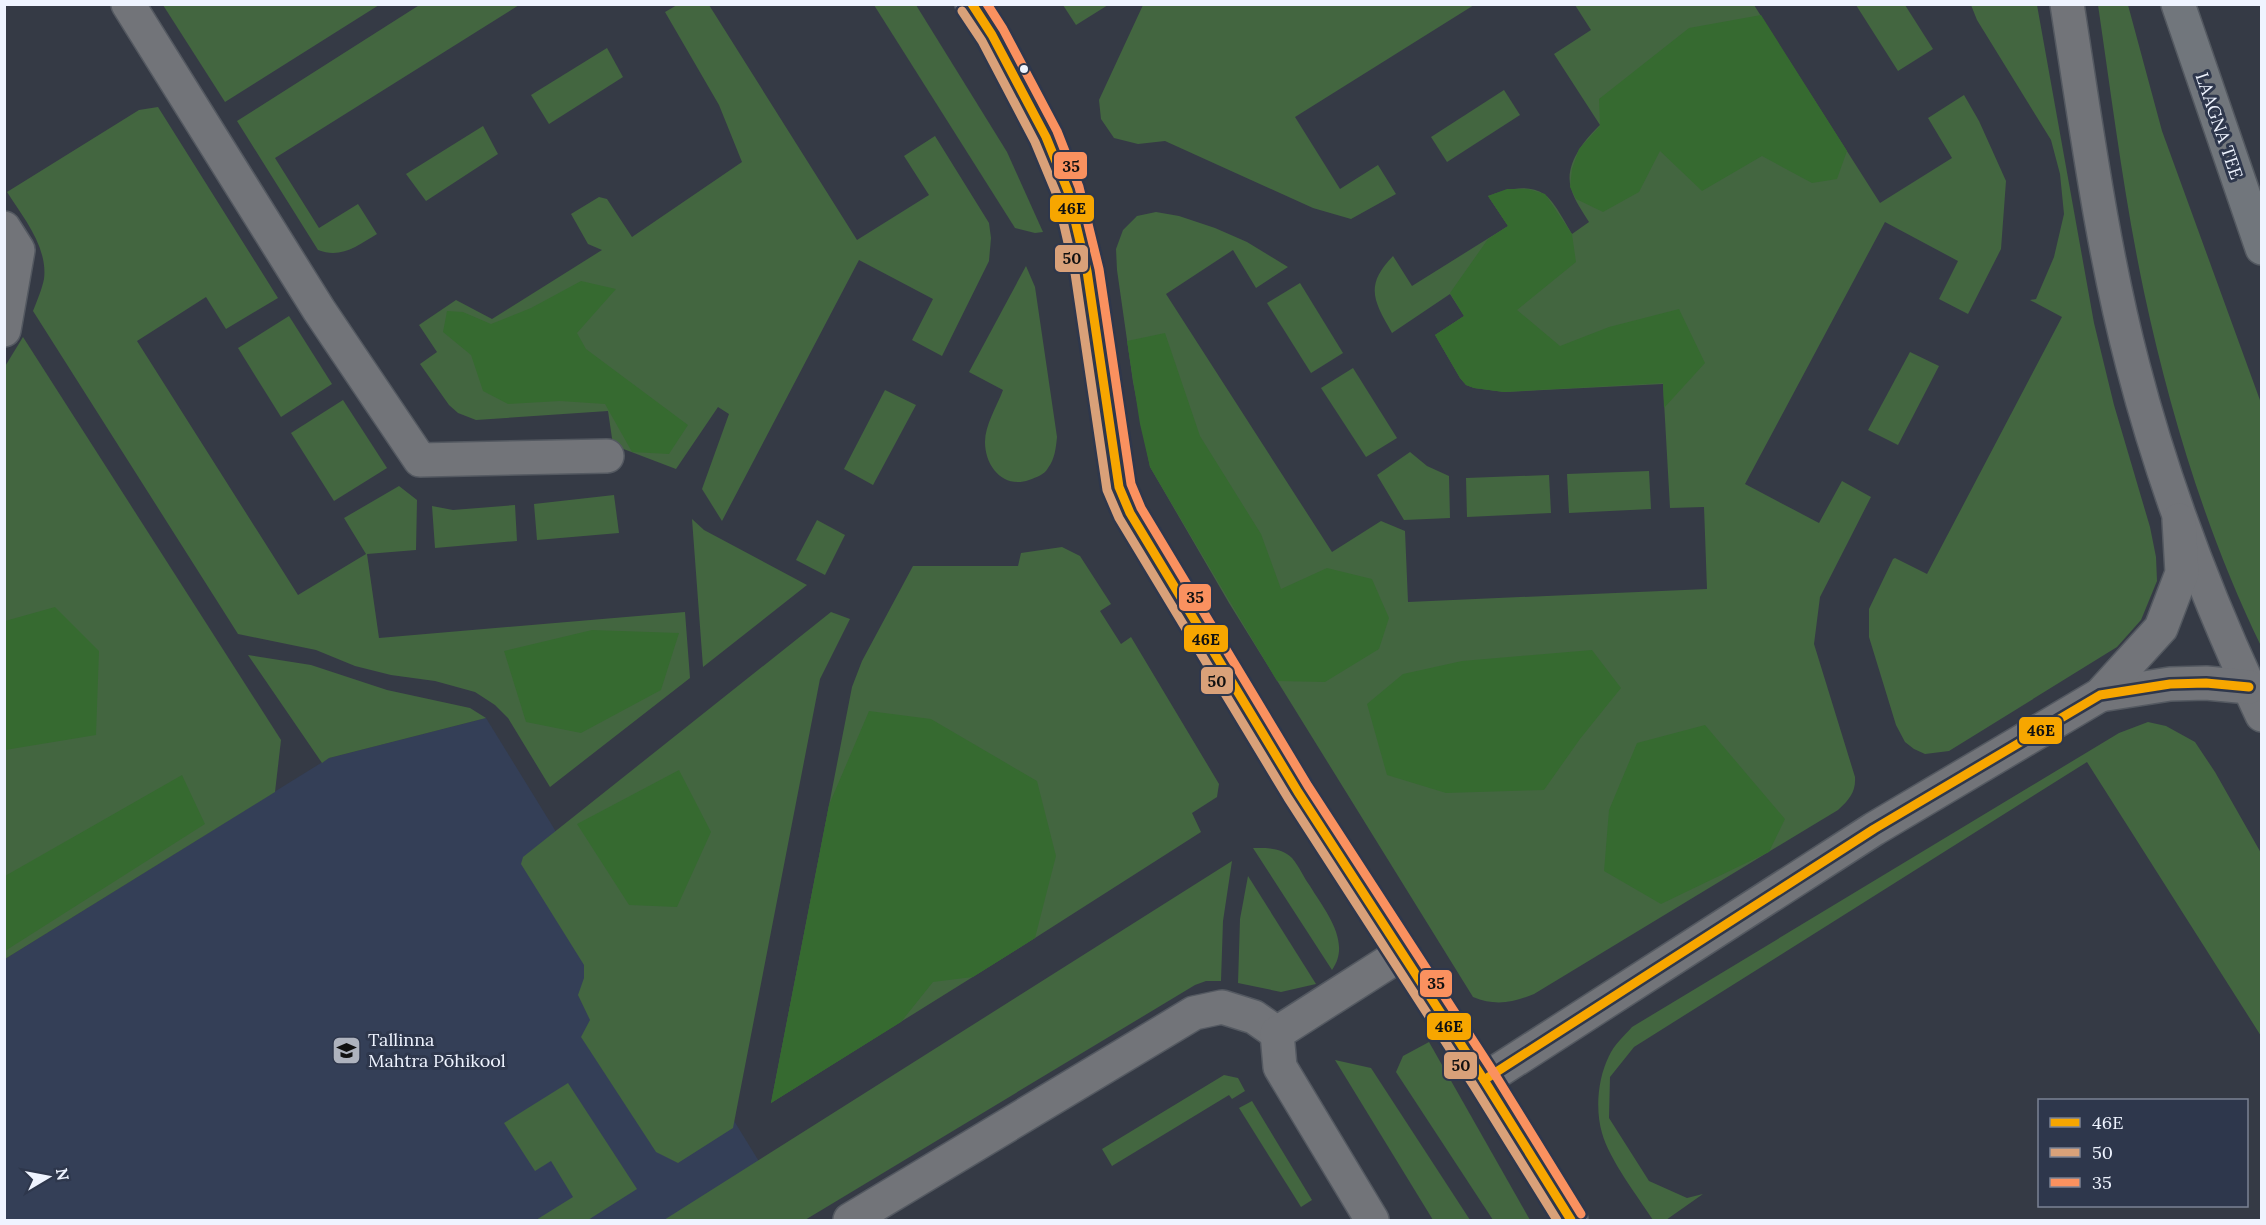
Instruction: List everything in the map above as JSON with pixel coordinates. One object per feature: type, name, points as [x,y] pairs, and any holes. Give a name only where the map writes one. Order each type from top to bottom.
[{"type":"main road","name":"LAAGNA TEE","points":[[2178,4],[2262,248]]},
{"type":"street","points":[[128,4],[319,310],[420,460],[607,456]]},
{"type":"street","points":[[972,4],[992,35],[1046,138],[1068,191],[1088,271],[1119,487],[1130,513],[1298,792],[1484,1080],[1571,1221]]},
{"type":"street","points":[[2067,4],[2110,263],[2133,365],[2179,520],[2255,701]]},
{"type":"street","points":[[4,228],[18,250],[4,330]]},
{"type":"street","points":[[1484,1080],[1874,829],[2100,695],[2161,628],[2182,573],[2179,520]]},
{"type":"street","points":[[2100,695],[2169,684],[2206,682],[2255,701]]},
{"type":"street","points":[[1277,1033],[1401,954]]},
{"type":"street","points":[[850,1221],[1194,1013],[1222,1007],[1254,1017],[1277,1033]]},
{"type":"street","points":[[1277,1033],[1280,1067],[1372,1221]]},
{"type":"shaded area","name":"Tallinna Mahtra Põhikool","points":[[486,718],[760,1163],[666,1220],[5,1220],[5,959],[329,758]]},
{"type":"green space","points":[[421,4],[519,5],[275,158],[319,228],[358,204],[377,234],[356,247],[342,252],[318,250],[237,121]]},
{"type":"green space","points":[[163,5],[379,5],[225,102]]},
{"type":"green space","points":[[677,5],[709,5],[857,240],[929,195],[904,156],[935,136],[989,223],[991,238],[989,261],[942,356],[912,340],[933,299],[859,260],[722,521],[702,489],[729,414],[718,407],[676,469],[613,445],[608,411],[476,420],[458,413],[449,405],[420,364],[437,352],[419,325],[456,300],[492,319],[602,250],[588,244],[571,214],[599,197],[607,199],[632,237],[742,162],[719,105],[665,12]]},
{"type":"green space","points":[[874,5],[916,5],[1007,152],[1043,232],[1035,233],[1015,228]]},
{"type":"green space","points":[[1063,5],[1108,5],[1076,25]]},
{"type":"green space","points":[[1143,5],[1474,5],[1295,117],[1340,189],[1378,165],[1396,194],[1351,219],[1313,208],[1165,141],[1138,144],[1114,138],[1101,119],[1099,100]]},
{"type":"green space","points":[[1575,5],[1754,5],[1880,203],[1952,158],[1928,118],[1964,95],[1979,121],[2006,181],[2001,249],[1968,314],[1939,299],[1958,261],[1885,222],[1745,484],[1819,523],[1842,481],[1871,497],[1820,597],[1814,644],[1855,777],[1851,795],[1838,810],[1534,994],[1518,1000],[1489,1002],[1473,997],[1229,603],[1150,467],[1133,382],[1116,249],[1123,230],[1137,216],[1156,212],[1179,216],[1215,228],[1247,242],[1288,267],[1256,288],[1233,250],[1166,294],[1332,552],[1381,521],[1405,531],[1408,602],[1707,589],[1704,507],[1670,508],[1663,384],[1504,392],[1474,388],[1466,385],[1460,378],[1435,335],[1464,316],[1450,294],[1392,333],[1380,312],[1375,294],[1378,276],[1393,256],[1412,286],[1508,226],[1488,196],[1509,190],[1531,189],[1548,197],[1572,234],[1589,222],[1572,192],[1570,171],[1582,145],[1600,125],[1554,54],[1591,30]]},
{"type":"green space","points":[[1856,5],[1905,5],[1933,49],[1898,71]]},
{"type":"green space","points":[[1971,5],[2037,5],[2094,323],[2114,405],[2150,527],[2156,557],[2157,581],[2141,620],[2117,647],[1949,751],[1925,754],[1905,742],[1896,725],[1869,637],[1869,609],[1893,559],[1927,574],[2062,317],[2030,300],[2036,299],[2054,257],[2064,214],[2060,174],[2051,140],[1977,20]]},
{"type":"green space","points":[[2098,5],[2128,5],[2162,131],[2261,403],[2261,646],[2207,517],[2178,428],[2154,337],[2130,220]]},
{"type":"green space","points":[[1761,15],[1847,151],[1837,179],[1812,183],[1762,156],[1702,191],[1660,151],[1639,192],[1603,212],[1576,199],[1570,187],[1572,169],[1579,149],[1600,126],[1599,99],[1689,28]]},
{"type":"green space","points":[[607,48],[623,77],[549,124],[531,95]]},
{"type":"green space","points":[[1504,90],[1520,115],[1447,162],[1431,137]]},
{"type":"green space","points":[[158,107],[278,298],[226,329],[206,297],[137,341],[298,595],[366,554],[344,518],[399,486],[417,500],[416,550],[367,554],[379,638],[685,612],[690,678],[550,787],[508,718],[495,705],[475,692],[435,681],[391,675],[355,666],[316,650],[238,634],[33,311],[44,279],[42,255],[27,222],[7,192],[139,110]]},
{"type":"green space","points":[[483,126],[498,154],[426,201],[406,174]]},
{"type":"green space","points":[[1507,189],[1528,189],[1545,194],[1572,234],[1576,262],[1517,310],[1560,346],[1609,327],[1679,309],[1705,363],[1664,408],[1663,383],[1504,392],[1474,388],[1466,385],[1460,378],[1435,335],[1464,316],[1450,293],[1488,239],[1508,226],[1488,196]]},
{"type":"green space","points":[[1026,266],[1035,287],[1057,437],[1054,457],[1046,470],[1037,477],[1020,482],[1004,479],[998,474],[988,460],[986,451],[987,429],[1003,390],[969,372]]},
{"type":"green space","points":[[581,281],[616,289],[577,333],[586,349],[688,425],[669,454],[632,452],[605,404],[560,401],[508,404],[483,391],[471,355],[443,332],[447,311],[463,312],[491,324],[531,308]]},
{"type":"green space","points":[[1300,283],[1343,353],[1311,373],[1267,303]]},
{"type":"green space","points":[[289,316],[332,384],[281,417],[238,348]]},
{"type":"green space","points":[[1165,333],[1200,436],[1261,534],[1281,589],[1327,568],[1372,579],[1389,618],[1379,649],[1325,682],[1277,681],[1150,467],[1140,424],[1127,341]]},
{"type":"green space","points":[[23,337],[281,740],[275,792],[5,959],[4,368]]},
{"type":"green space","points":[[1910,352],[1939,366],[1898,445],[1868,430]]},
{"type":"green space","points":[[1353,368],[1397,438],[1366,457],[1321,388]]},
{"type":"green space","points":[[885,390],[916,405],[873,485],[844,469]]},
{"type":"green space","points":[[343,400],[387,468],[334,501],[291,433]]},
{"type":"green space","points":[[1410,452],[1427,466],[1449,476],[1450,518],[1404,520],[1377,475]]},
{"type":"green space","points":[[1649,471],[1651,509],[1569,513],[1567,474]]},
{"type":"green space","points":[[1549,475],[1551,513],[1467,517],[1466,478]]},
{"type":"green space","points":[[614,495],[619,533],[537,540],[534,504]]},
{"type":"green space","points":[[515,505],[517,541],[435,548],[432,506],[453,510]]},
{"type":"green space","points":[[692,519],[704,530],[807,585],[703,667]]},
{"type":"green space","points":[[817,520],[845,535],[825,575],[796,560]]},
{"type":"green space","points":[[1062,547],[1080,556],[1111,604],[1100,611],[1121,644],[1131,637],[1219,784],[1217,797],[1192,813],[1201,832],[771,1103],[852,687],[862,661],[913,566],[1018,566],[1021,553]]},
{"type":"green space","points":[[55,607],[99,651],[96,735],[5,750],[5,621]]},
{"type":"green space","points":[[831,612],[850,619],[820,679],[733,1128],[678,1163],[656,1152],[581,1037],[590,1020],[578,995],[584,978],[584,965],[521,864],[523,857]]},
{"type":"green space","points":[[592,630],[679,633],[661,690],[581,733],[526,722],[504,651]]},
{"type":"green space","points":[[1592,650],[1621,688],[1580,739],[1544,790],[1446,793],[1387,775],[1367,704],[1403,674],[1462,661]]},
{"type":"green space","points":[[248,655],[311,665],[387,690],[470,708],[486,718],[329,758],[322,763]]},
{"type":"green space","points":[[869,711],[931,719],[1037,781],[1056,856],[1035,938],[973,977],[933,982],[901,1022],[771,1103],[829,805]]},
{"type":"green space","points":[[2148,722],[2166,726],[2195,742],[2215,772],[2261,853],[2261,1036],[2087,762],[1634,1047],[1610,1077],[1609,1118],[1649,1181],[1687,1198],[1703,1194],[1666,1220],[1653,1220],[1624,1178],[1606,1143],[1600,1124],[1598,1104],[1605,1065],[1614,1048],[1632,1027],[2119,733]]},
{"type":"green space","points":[[1705,725],[1785,819],[1769,852],[1661,904],[1604,871],[1609,810],[1637,743]]},
{"type":"green space","points":[[679,770],[711,832],[677,907],[629,905],[577,824]]},
{"type":"green space","points":[[182,775],[205,824],[5,951],[5,876]]},
{"type":"green space","points":[[1253,848],[1279,850],[1288,854],[1297,865],[1329,916],[1338,938],[1339,949],[1332,970]]},
{"type":"green space","points":[[1232,861],[1223,921],[1221,981],[1206,981],[1195,985],[805,1220],[664,1220]]},
{"type":"green space","points":[[1248,876],[1316,984],[1281,992],[1238,983],[1240,919]]},
{"type":"green space","points":[[1429,1042],[1530,1220],[1493,1220],[1396,1072],[1403,1056]]},
{"type":"green space","points":[[1335,1060],[1371,1068],[1470,1220],[1433,1220]]},
{"type":"green space","points":[[1224,1075],[1238,1078],[1245,1091],[1232,1099],[1229,1095],[1112,1166],[1102,1149]]},
{"type":"green space","points":[[568,1083],[637,1189],[588,1220],[536,1220],[573,1197],[551,1161],[535,1171],[504,1123]]},
{"type":"green space","points":[[1252,1101],[1312,1200],[1301,1207],[1239,1108]]},
{"type":"transit line","name":"46E","points":[[972,4],[992,35],[1046,137],[1068,191],[1087,271],[1119,487],[1130,513],[1298,792],[1484,1080],[1571,1220]]},
{"type":"transit line","name":"35","points":[[987,4],[1003,29],[1057,131],[1079,187],[1099,269],[1131,484],[1141,508],[1308,786],[1494,1073],[1581,1214]]},
{"type":"transit line","name":"50","points":[[962,11],[982,41],[1035,142],[1057,195],[1075,273],[1107,490],[1119,518],[1288,798],[1474,1086],[1557,1220]]},
{"type":"transit line","name":"46E","points":[[1484,1080],[1874,829],[2100,695],[2170,684],[2206,683],[2249,687]]},
{"type":"place","name":"Tallinna Mahtra Põhikool","points":[[347,1050]]}]
